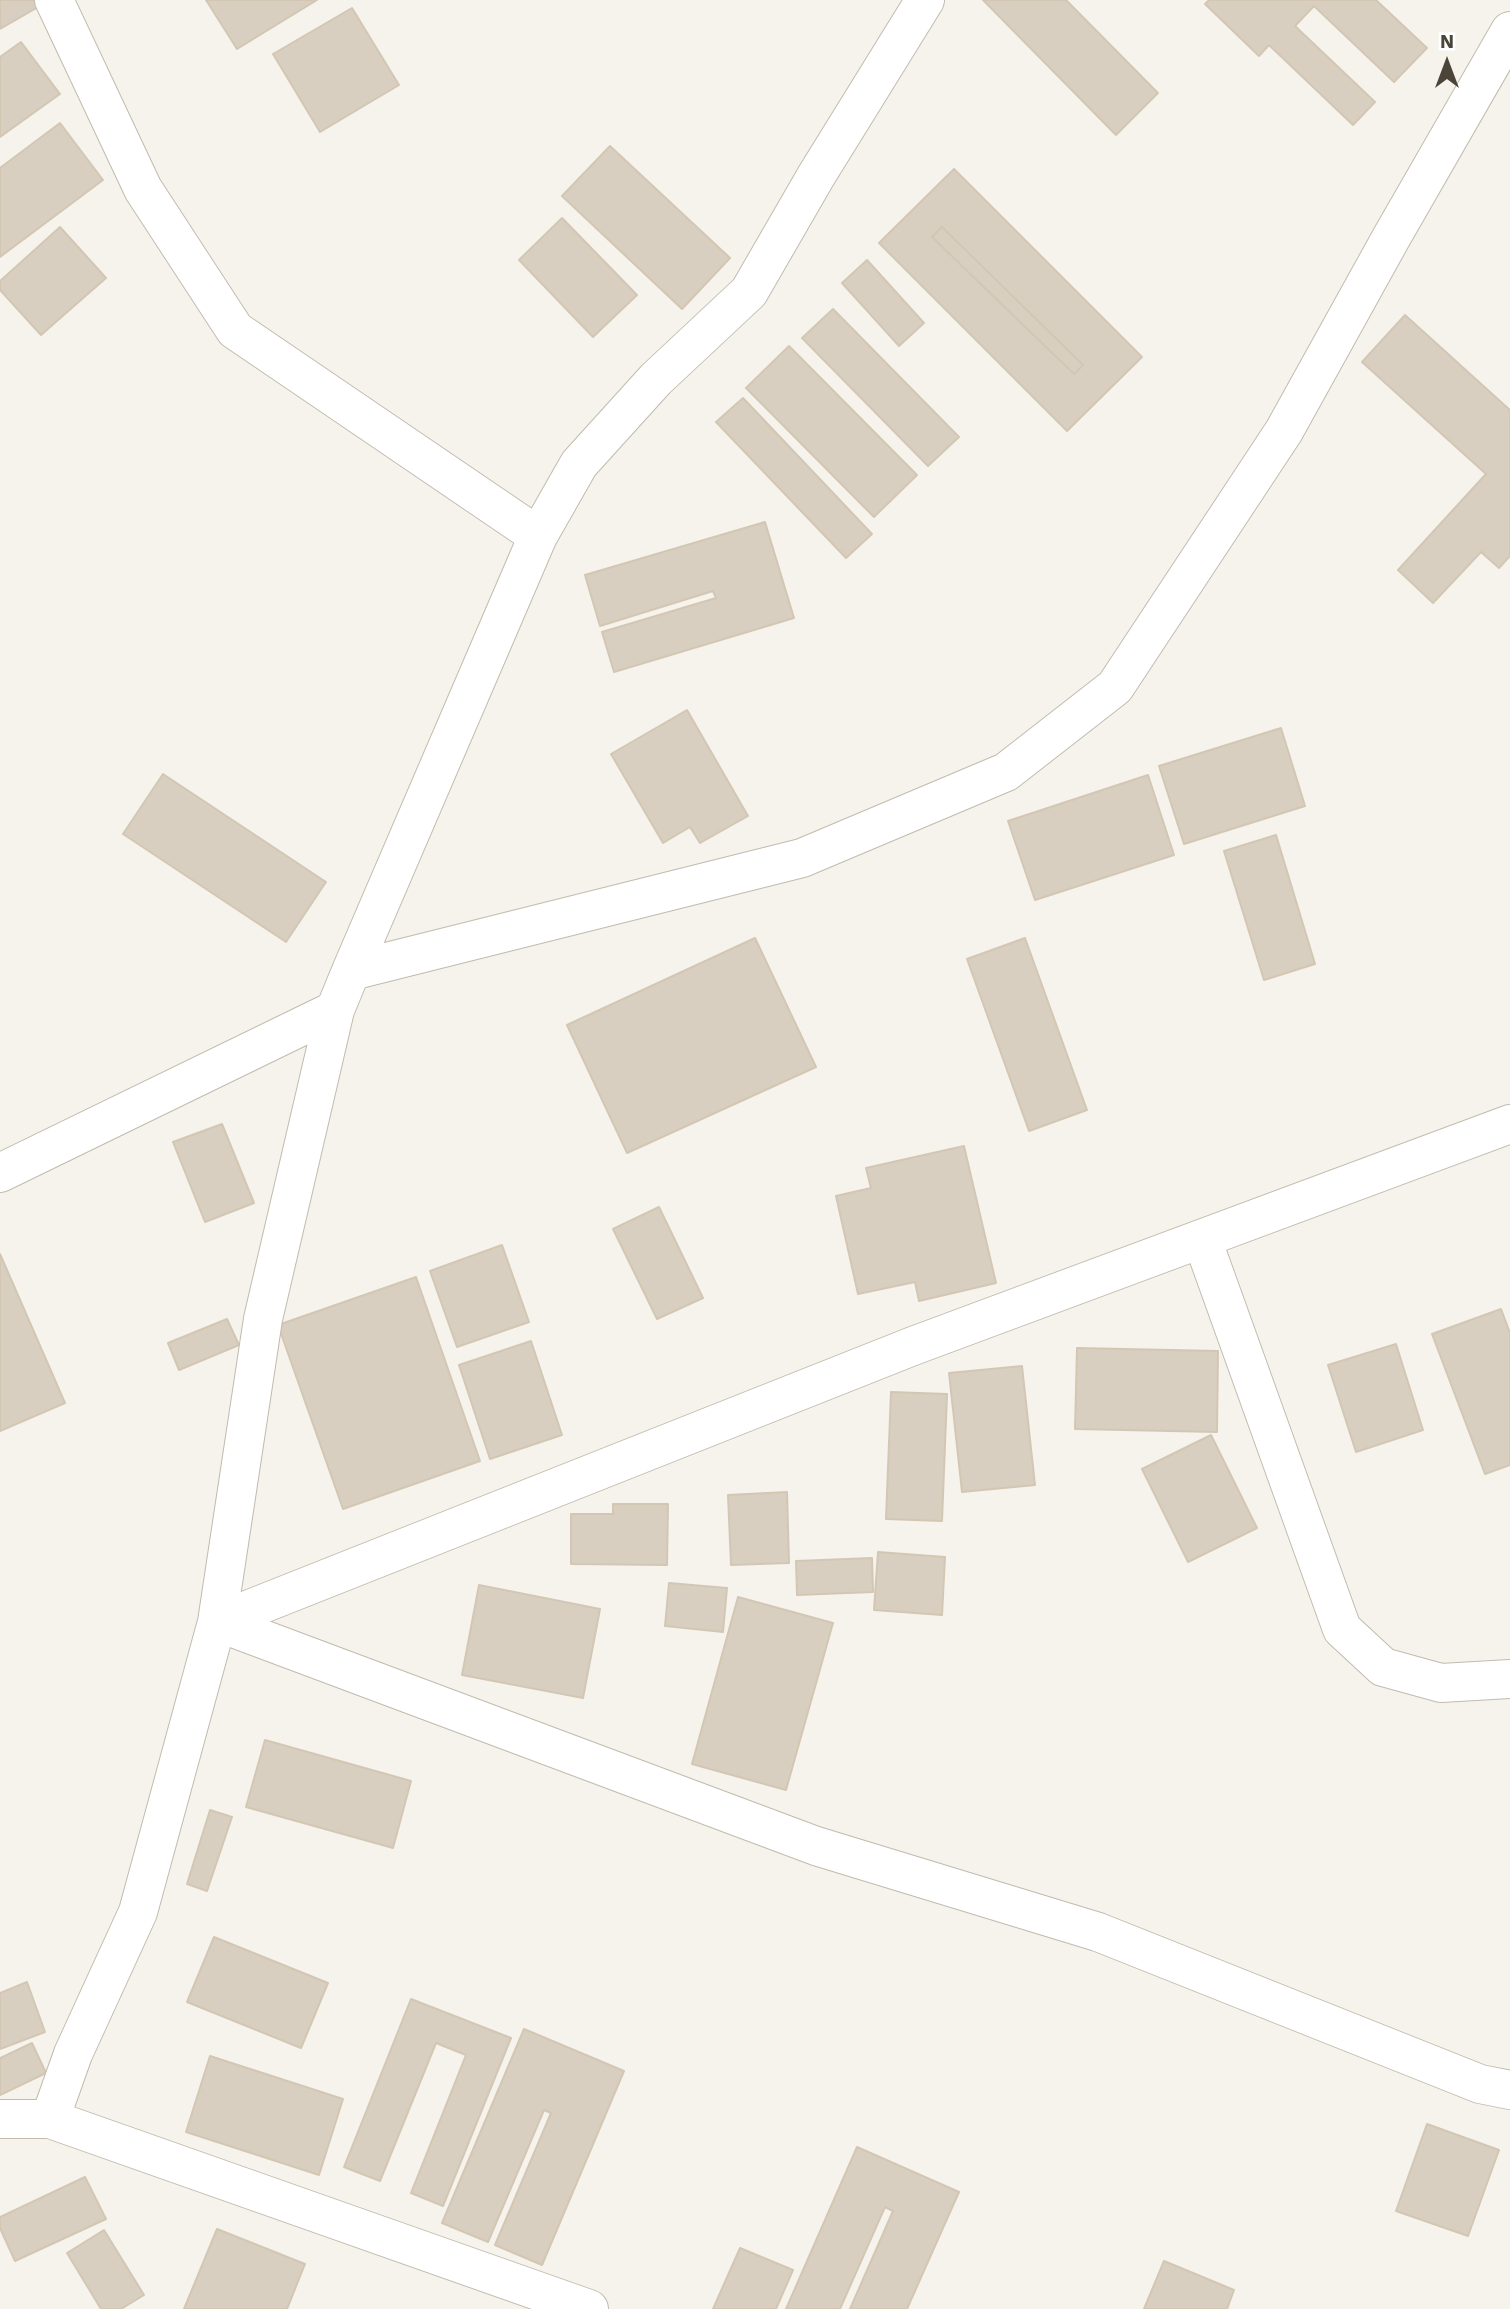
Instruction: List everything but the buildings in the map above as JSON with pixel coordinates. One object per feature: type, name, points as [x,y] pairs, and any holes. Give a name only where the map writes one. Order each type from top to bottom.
[{"type":"street","points":[[54,0],[143,189],[235,330],[538,536]]},
{"type":"street","points":[[50,2119],[73,2054],[138,1912],[217,1622],[263,1319],[335,1010],[351,971],[538,536],[579,464],[656,379],[749,292],[925,0]]},
{"type":"street","points":[[351,971],[802,858],[1006,772],[1115,687],[1284,430],[1510,31]]},
{"type":"street","points":[[0,1173],[335,1010]]},
{"type":"street","points":[[217,1622],[913,1346],[1510,1124]]},
{"type":"street","points":[[1202,1239],[1342,1629],[1383,1667],[1441,1683],[1510,1679]]},
{"type":"street","points":[[217,1622],[817,1846],[1098,1932],[1480,2084],[1510,2090]]},
{"type":"street","points":[[0,2119],[50,2119],[589,2309]]}]
